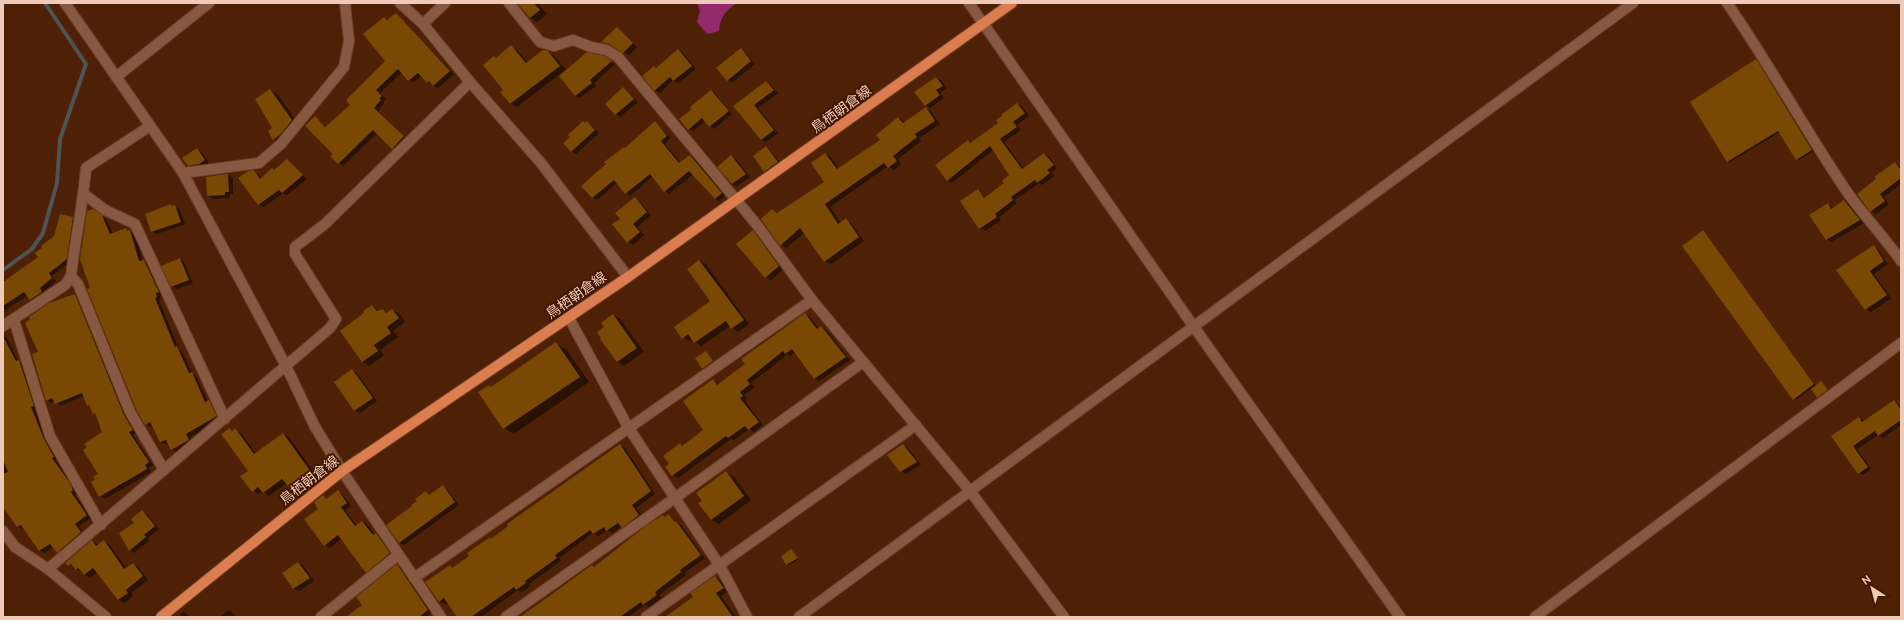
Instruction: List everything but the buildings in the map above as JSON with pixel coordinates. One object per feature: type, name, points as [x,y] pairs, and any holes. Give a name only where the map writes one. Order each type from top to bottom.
[{"type":"main road","name":"鳥栖朝倉線","points":[[161,617],[342,471],[628,277],[1012,3]]},
{"type":"street","points":[[65,3],[183,173],[286,366],[315,427],[342,471],[439,616]]},
{"type":"street","points":[[116,77],[209,3]]},
{"type":"street","points":[[183,173],[259,163],[282,144],[344,67],[349,41],[345,3]]},
{"type":"street","points":[[400,3],[423,24],[470,82],[542,163],[628,277]]},
{"type":"street","points":[[423,24],[445,3]]},
{"type":"street","points":[[509,3],[540,42],[554,46],[573,40],[591,47],[606,50],[618,57],[777,251],[812,300],[970,491],[1064,617]]},
{"type":"street","points":[[969,3],[1194,327],[1400,617]]},
{"type":"street","points":[[799,617],[1633,3]]},
{"type":"street","points":[[1727,3],[1759,50],[1778,83],[1844,187],[1901,260]]},
{"type":"street","points":[[48,569],[330,328],[336,319],[295,254],[295,247],[325,224],[470,82]]},
{"type":"street","points":[[3,326],[65,285],[71,276],[76,230],[84,194],[86,168],[150,126]]},
{"type":"street","points":[[84,194],[104,210],[135,224],[225,419]]},
{"type":"street","points":[[71,276],[78,284],[130,412],[164,470]]},
{"type":"street","points":[[414,578],[628,427],[812,300]]},
{"type":"street","points":[[569,318],[628,427],[720,566],[747,617]]},
{"type":"street","points":[[14,320],[50,436],[101,525]]},
{"type":"street","points":[[1535,617],[1901,343]]},
{"type":"street","points":[[506,617],[675,498],[863,362]]},
{"type":"street","points":[[646,617],[720,566],[916,425]]},
{"type":"street","points":[[3,530],[15,547],[48,569],[106,617]]},
{"type":"street","points":[[321,617],[398,555]]},
{"type":"shaded area","points":[[697,3],[737,3],[729,9],[722,18],[719,31],[707,34],[697,22],[700,11]]},
{"type":"waterway","points":[[3,270],[32,249],[43,233],[57,183],[60,139],[86,64],[45,3]]}]
